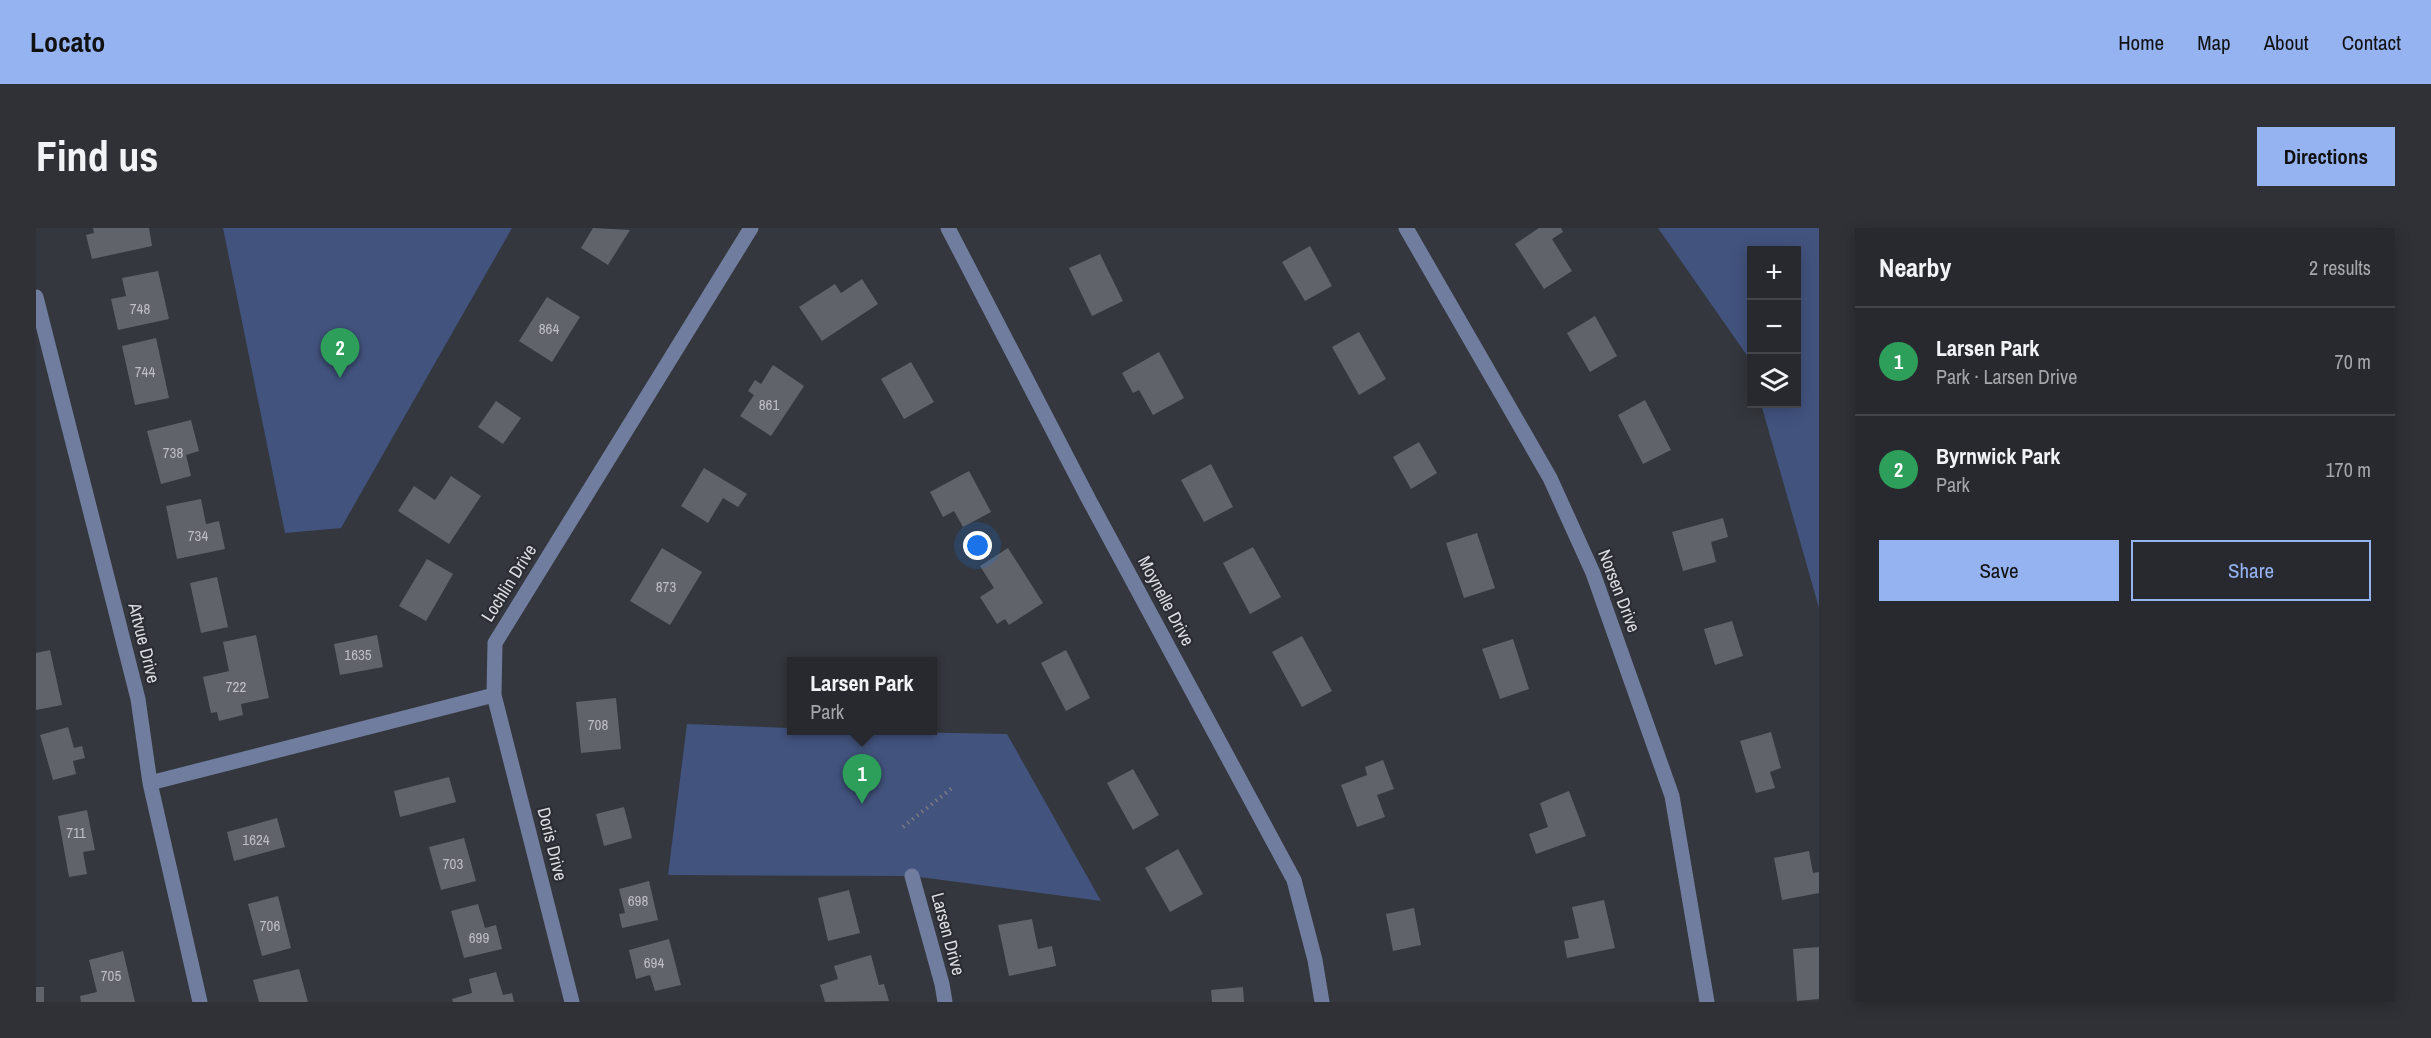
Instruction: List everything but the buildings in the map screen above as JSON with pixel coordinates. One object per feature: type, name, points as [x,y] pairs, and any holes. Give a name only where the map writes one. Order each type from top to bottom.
[{"type":"street","name":"Lochlin Drive","points":[[494,695],[495,643],[751,228]]},
{"type":"street","name":"Moynelle Drive","points":[[948,228],[1088,498],[1294,880],[1315,960],[1322,1002]]},
{"type":"street","name":"Norsen Drive","points":[[1406,228],[1550,477],[1593,573],[1672,796],[1707,1002]]},
{"type":"street","name":"Artvue Drive","points":[[36,297],[138,699],[150,783],[200,1002]]},
{"type":"street","points":[[150,783],[494,695]]},
{"type":"street","name":"Doris Drive","points":[[494,695],[572,1002]]},
{"type":"street","name":"Larsen Drive","points":[[912,876],[945,1002]]},
{"type":"path","points":[[903,826],[952,788]]},
{"type":"shaded area","points":[[223,228],[512,228],[341,528],[285,533]]},
{"type":"shaded area","points":[[1658,228],[1819,228],[1819,608],[1762,408],[1801,408],[1801,246],[1747,246],[1747,358]]},
{"type":"shaded area","points":[[687,724],[787,728],[787,735],[1007,734],[1101,901],[912,876],[668,875]]},
{"type":"place","name":"Byrnwick Park","points":[[340,378]]},
{"type":"place","name":"Larsen Park","points":[[862,804]]}]
